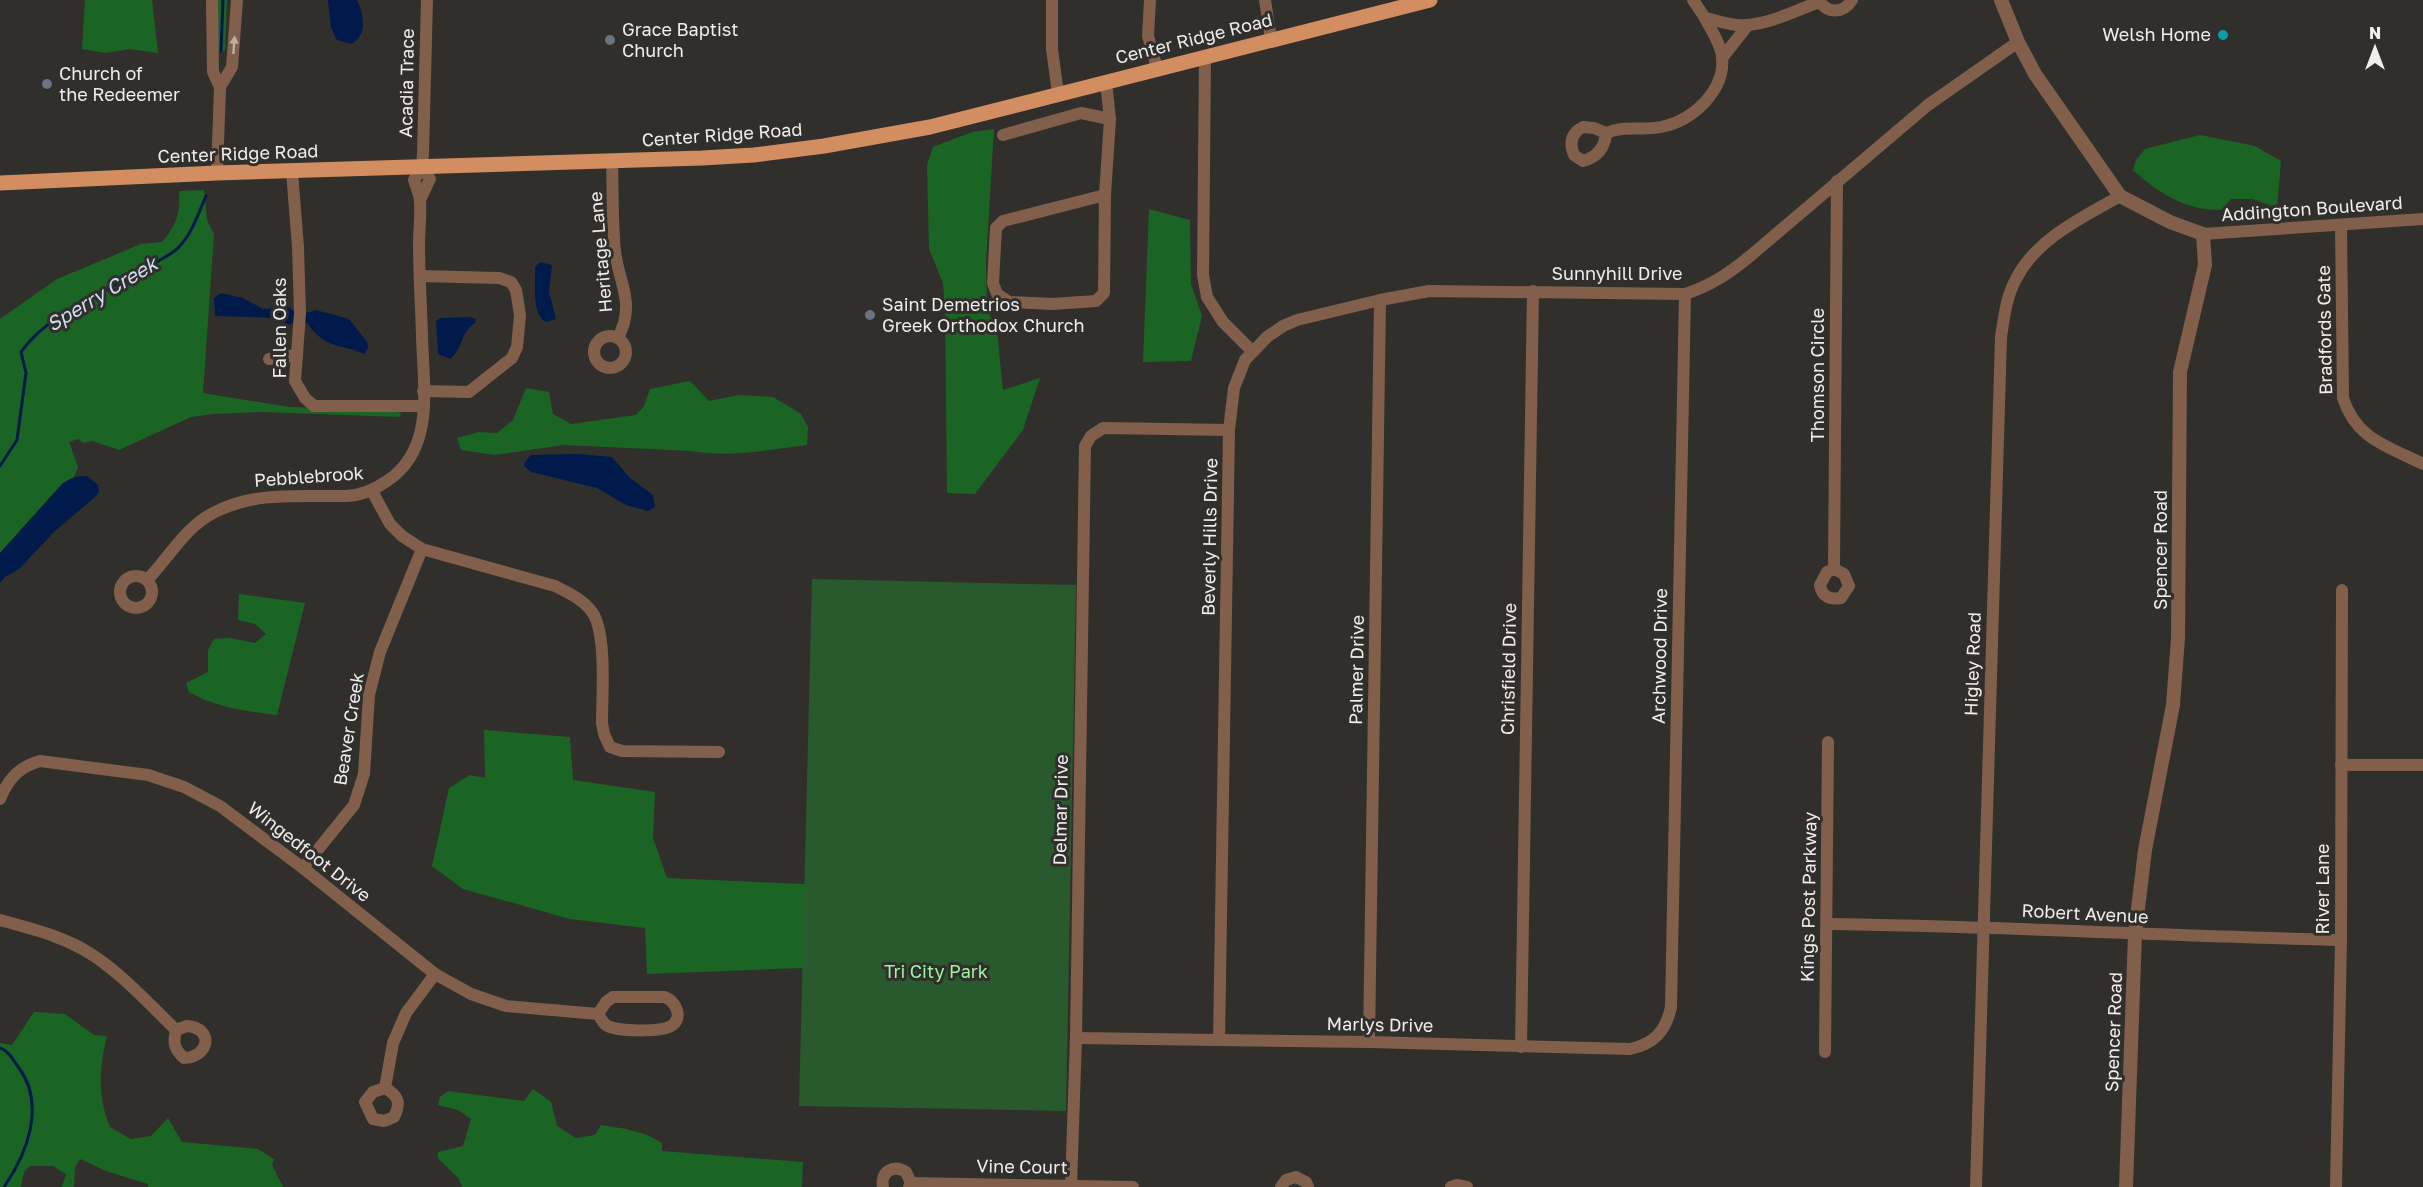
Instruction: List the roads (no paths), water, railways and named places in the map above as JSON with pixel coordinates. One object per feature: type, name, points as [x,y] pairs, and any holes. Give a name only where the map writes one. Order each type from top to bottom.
[{"type":"main road","name":"Center Ridge Road","points":[[0,183],[217,173],[754,155],[825,146],[930,127],[1430,0]]},
{"type":"street","points":[[212,0],[213,72],[220,87],[217,173]]},
{"type":"street","points":[[220,87],[232,67],[237,0]]},
{"type":"street","name":"Acadia Trace","points":[[422,167],[427,0]]},
{"type":"street","points":[[1052,0],[1052,49],[1058,94]]},
{"type":"street","points":[[1150,0],[1148,36],[1157,68]]},
{"type":"street","points":[[1266,0],[1271,39]]},
{"type":"street","points":[[1693,0],[1716,37],[1722,58]]},
{"type":"street","points":[[1705,18],[1736,25],[1748,25],[1775,18],[1819,1],[1833,11],[1844,9],[1852,0]]},
{"type":"street","points":[[2001,0],[2018,42],[2059,110],[2120,196],[2170,222],[2203,234]]},
{"type":"street","points":[[1606,134],[1620,128],[1659,128],[1681,121],[1696,112],[1712,94],[1722,58],[1748,25]]},
{"type":"street","name":"Sunnyhill Drive","points":[[1252,351],[1283,326],[1311,316],[1429,291],[1685,294],[1706,287],[1724,277],[1928,105],[2018,42]]},
{"type":"street","points":[[1205,57],[1203,275],[1207,297],[1223,322],[1252,351]]},
{"type":"street","points":[[1105,195],[1002,221],[996,228],[993,283],[997,294],[1009,302],[1052,304],[1096,301],[1104,293],[1105,195],[1110,119],[1106,82]]},
{"type":"street","points":[[1003,135],[1082,113],[1110,119]]},
{"type":"street","name":"Heritage Lane","points":[[612,161],[615,250],[626,294],[624,322],[618,338]]},
{"type":"street","name":"Pebblebrook","points":[[148,579],[192,526],[214,512],[237,502],[270,496],[347,496],[372,491],[393,478],[409,462],[420,439],[424,406],[420,200],[414,180],[422,167]]},
{"type":"street","name":"Fallen Oaks","points":[[292,172],[298,247],[299,318],[295,381],[305,398],[314,406],[424,406]]},
{"type":"street","name":"Thomson Circle","points":[[1834,569],[1837,181]]},
{"type":"street","name":"Higley Road","points":[[1976,1187],[2000,349],[2006,306],[2015,280],[2025,263],[2037,251],[2061,231],[2120,196]]},
{"type":"street","name":"Addington Boulevard","points":[[2203,234],[2423,219]]},
{"type":"street","name":"Bradfords Gate","points":[[2341,226],[2343,398],[2349,415],[2362,432],[2423,464]]},
{"type":"street","name":"Spencer Road","points":[[2126,1187],[2135,934],[2145,850],[2173,705],[2178,638],[2180,372],[2205,265],[2203,234]]},
{"type":"street","points":[[420,276],[499,278],[511,282],[516,290],[520,315],[517,347],[512,358],[501,369],[469,392],[423,391]]},
{"type":"street","name":"Chrisfield Drive","points":[[1521,1047],[1533,291]]},
{"type":"street","name":"Archwood Drive","points":[[1669,1018],[1685,294]]},
{"type":"street","name":"Palmer Drive","points":[[1369,1042],[1380,300]]},
{"type":"street","name":"Beverly Hills Drive","points":[[1219,1040],[1229,430],[1234,388],[1239,371],[1252,351]]},
{"type":"street","points":[[269,359],[297,355]]},
{"type":"street","name":"Delmar Drive","points":[[1071,1186],[1076,1038],[1085,446],[1091,436],[1103,428],[1229,430]]},
{"type":"street","points":[[372,491],[390,524],[402,536],[422,549],[555,585],[573,596],[593,613],[601,636],[602,723],[610,747],[622,751],[719,752]]},
{"type":"street","name":"Beaver Creek","points":[[303,868],[354,805],[364,774],[369,695],[380,652],[422,549]]},
{"type":"street","name":"River Lane","points":[[2336,1187],[2341,940],[2343,590]]},
{"type":"street","name":"Kings Post Parkway","points":[[1825,1052],[1828,742]]},
{"type":"street","name":"Wingedfoot Drive","points":[[0,799],[13,776],[26,765],[40,761],[148,775],[184,787],[220,806],[303,868],[435,974],[471,994],[506,1006],[598,1014]]},
{"type":"street","points":[[2341,765],[2423,765]]},
{"type":"street","points":[[0,920],[40,930],[94,956],[117,974],[176,1030]]},
{"type":"street","name":"Robert Avenue","points":[[1827,924],[1983,927],[2341,940]]},
{"type":"street","points":[[385,1088],[393,1043],[406,1013],[435,974]]},
{"type":"street","name":"Wingedfoot Drive","points":[[614,997],[665,997],[676,1005],[678,1014],[676,1022],[669,1028],[617,1029],[605,1025],[598,1014],[606,1002],[614,997]]},
{"type":"street","name":"Marlys Drive","points":[[1076,1038],[1369,1042],[1630,1049],[1651,1042],[1665,1028],[1669,1018]]},
{"type":"street","name":"Vine Court","points":[[883,1187],[884,1174],[887,1170],[894,1168],[906,1172],[910,1185],[1133,1187]]},
{"type":"street","points":[[1281,1187],[1286,1180],[1296,1177],[1306,1182],[1308,1187]]},
{"type":"street","points":[[1451,1187],[1457,1185],[1467,1187]]},
{"type":"water","points":[[328,0],[357,0],[363,24],[360,35],[351,44],[337,40],[331,28]]},
{"type":"water","points":[[540,262],[552,265],[549,292],[556,319],[546,322],[538,312],[535,298],[535,267]]},
{"type":"water","points":[[221,293],[243,298],[263,309],[288,307],[302,313],[316,310],[349,319],[367,342],[368,347],[365,354],[327,342],[307,323],[294,322],[290,325],[276,318],[215,316],[214,298]]},
{"type":"water","points":[[441,318],[476,319],[475,323],[467,331],[454,355],[450,359],[438,354],[436,321]]},
{"type":"water","points":[[578,454],[612,457],[629,477],[653,495],[655,507],[648,511],[626,505],[597,488],[531,472],[524,466],[531,455]]},
{"type":"water","points":[[87,476],[98,485],[99,492],[55,531],[19,569],[5,577],[0,583],[0,553],[63,483],[74,477]]},
{"type":"waterway","name":"Sperry Creek","points":[[221,51],[223,0]]},
{"type":"waterway","name":"Sperry Creek","points":[[0,466],[17,440],[26,373],[21,352],[47,325],[63,314],[175,251],[191,230],[206,196]]},
{"type":"waterway","name":"Sperry Creek","points":[[0,1048],[11,1056],[27,1082],[32,1113],[26,1145],[4,1187]]},
{"type":"place","name":"Welsh Home","points":[[2223,35]]},
{"type":"place","name":"Grace Baptist Church","points":[[610,40]]},
{"type":"place","name":"Church of the Redeemer","points":[[47,84]]},
{"type":"place","name":"Saint Demetrios Greek Orthodox Church","points":[[870,315]]},
{"type":"park label","name":"Tri City Park","points":[[936,972]]}]
